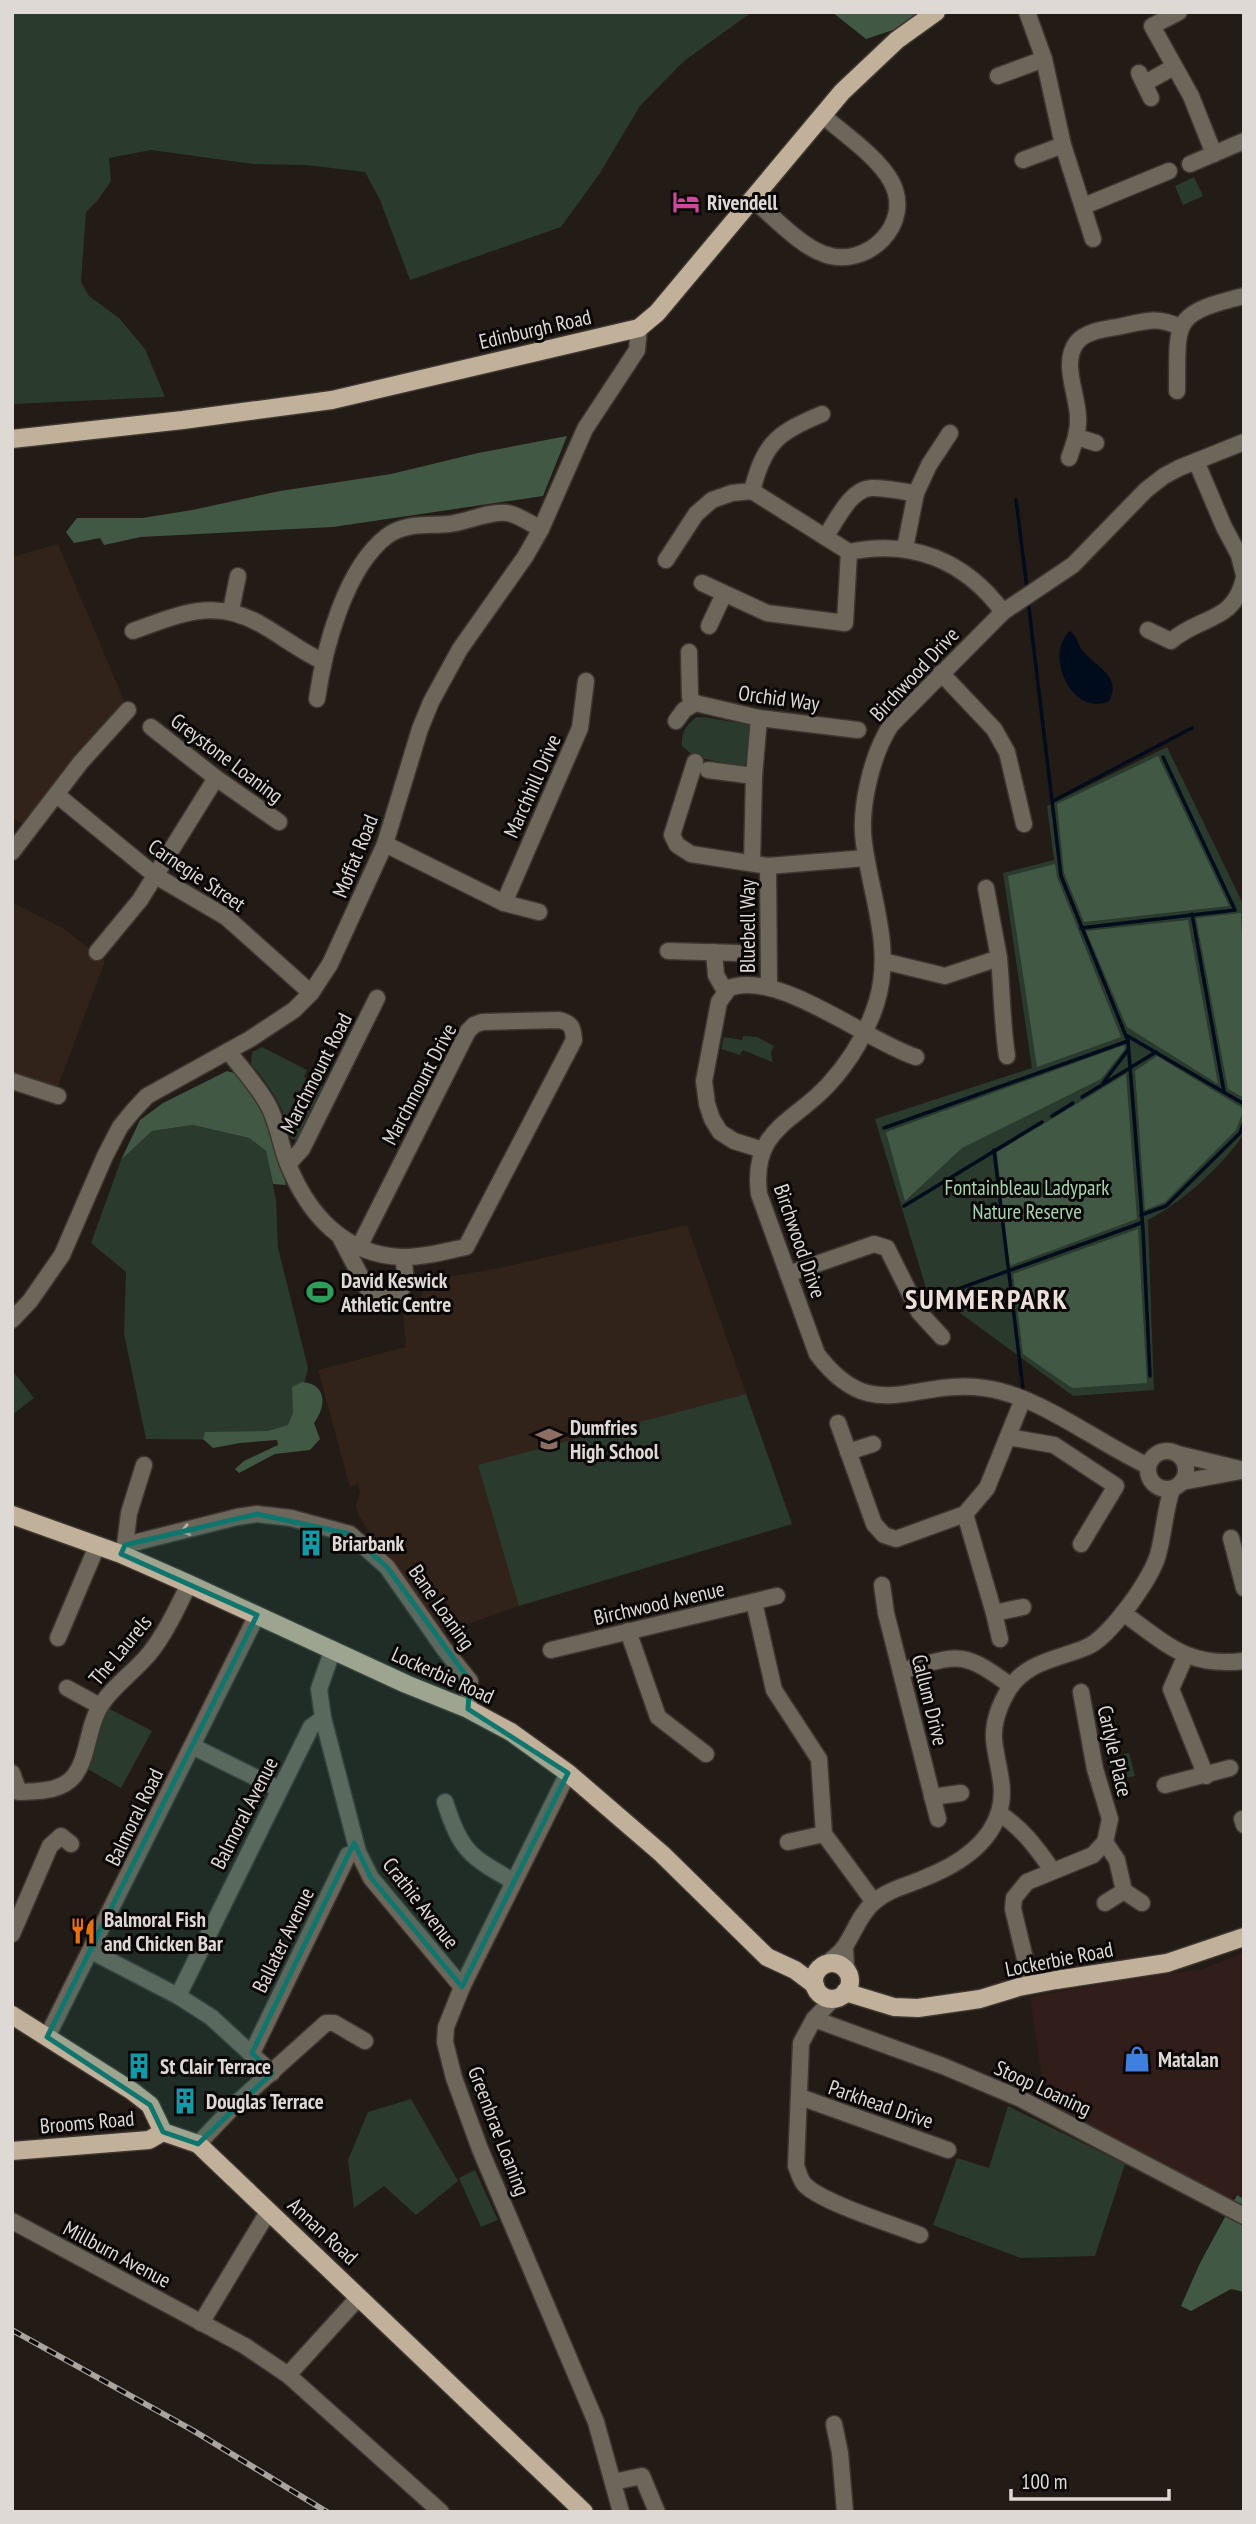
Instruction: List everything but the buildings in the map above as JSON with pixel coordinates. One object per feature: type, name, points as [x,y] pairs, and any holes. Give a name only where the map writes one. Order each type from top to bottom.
[{"type":"main road","points":[[639,328],[657,313],[842,92],[897,40],[936,12]]},
{"type":"main road","name":"Edinburgh Road","points":[[12,439],[332,400],[639,328]]},
{"type":"main road","name":"Lockerbie Road","points":[[12,1515],[97,1546],[123,1550],[189,1584],[406,1684],[468,1709],[511,1732],[568,1773],[662,1854],[767,1957],[835,1987],[894,2007],[918,2008],[980,1998],[1019,1987],[1167,1962],[1244,1937]]},
{"type":"main road","points":[[796,1970],[823,1966],[837,1964],[835,1987],[815,1975],[823,1966]]},
{"type":"main road","points":[[12,2015],[89,2062],[150,2105],[163,2132]]},
{"type":"main road","name":"Annan Road","points":[[163,2132],[198,2144],[584,2512]]},
{"type":"main road","name":"Brooms Road","points":[[12,2151],[149,2140],[163,2132]]},
{"type":"street","points":[[1027,12],[1044,59],[1062,145],[1093,239]]},
{"type":"street","points":[[1179,12],[1152,26],[1191,96],[1214,153]]},
{"type":"street","points":[[998,76],[1044,59]]},
{"type":"street","points":[[1145,85],[1174,67]]},
{"type":"street","points":[[752,199],[810,247],[823,254],[842,259],[857,257],[874,249],[885,238],[893,225],[896,210],[897,198],[892,182],[880,167],[822,116]]},
{"type":"street","points":[[1190,164],[1244,141]]},
{"type":"street","points":[[1023,160],[1062,145]]},
{"type":"street","points":[[1084,206],[1169,171]]},
{"type":"street","points":[[1177,391],[1180,327],[1187,317],[1199,309],[1244,296]]},
{"type":"street","points":[[1069,458],[1077,437],[1078,416],[1069,357],[1078,341],[1092,332],[1149,320],[1161,319],[1180,327]]},
{"type":"street","name":"Moffat Road","points":[[12,1320],[30,1301],[62,1255],[105,1156],[120,1127],[133,1111],[147,1096],[250,1040],[294,1010],[311,993],[330,964],[385,844],[420,729],[444,676],[541,529],[581,435],[637,350],[639,328]]},
{"type":"street","points":[[1159,368],[1177,369]]},
{"type":"street","points":[[752,491],[758,467],[778,437],[792,427],[822,414]]},
{"type":"street","points":[[905,548],[916,493],[929,465],[950,433]]},
{"type":"street","points":[[1077,437],[1096,443]]},
{"type":"street","name":"Birchwood Drive","points":[[1148,1466],[1115,1451],[1044,1408],[1007,1392],[964,1386],[898,1396],[878,1396],[859,1391],[843,1382],[817,1354],[759,1194],[757,1176],[763,1150],[774,1132],[831,1083],[865,1031],[877,1001],[883,961],[882,930],[863,840],[865,802],[882,738],[901,713],[1003,612],[1073,565],[1146,489],[1164,476],[1244,442]]},
{"type":"street","points":[[1148,630],[1171,640],[1184,630],[1230,608],[1243,584],[1239,555],[1196,461]]},
{"type":"street","points":[[825,537],[855,495],[862,490],[871,488],[916,493]]},
{"type":"street","points":[[666,560],[696,514],[712,500],[732,493],[752,491],[849,552],[872,547],[905,548],[947,562],[976,583],[1003,612]]},
{"type":"street","points":[[317,699],[322,661],[344,598],[367,558],[388,534],[415,524],[449,524],[508,513],[541,529]]},
{"type":"street","points":[[702,583],[767,613],[845,622],[849,552]]},
{"type":"street","points":[[231,610],[238,576]]},
{"type":"street","points":[[709,626],[724,594]]},
{"type":"street","points":[[133,631],[181,614],[203,610],[231,610],[260,623],[322,661]]},
{"type":"street","points":[[676,721],[684,710],[695,703],[690,697],[689,652]]},
{"type":"street","points":[[941,673],[994,729],[1007,752],[1024,824]]},
{"type":"street","name":"Marchhill Drive","points":[[504,903],[580,729],[586,681]]},
{"type":"street","name":"Orchid Way","points":[[695,703],[759,718],[858,730]]},
{"type":"street","points":[[12,852],[81,762],[128,710]]},
{"type":"street","name":"Bluebell Way","points":[[759,718],[754,776],[767,921],[769,986]]},
{"type":"street","name":"Greystone Loaning","points":[[151,727],[216,778],[279,822]]},
{"type":"street","points":[[754,776],[701,766],[672,835],[677,845],[691,854],[760,865],[866,859]]},
{"type":"street","points":[[97,952],[140,900],[216,778]]},
{"type":"street","name":"Carnegie Street","points":[[57,794],[156,876],[226,917],[311,993]]},
{"type":"street","points":[[385,844],[504,903],[539,912]]},
{"type":"street","points":[[986,888],[999,958],[1003,997],[1002,1021],[1007,1056]]},
{"type":"street","points":[[668,951],[738,953]]},
{"type":"street","points":[[714,952],[716,975],[725,991]]},
{"type":"street","points":[[883,961],[945,976],[999,958]]},
{"type":"street","points":[[763,1150],[720,1132],[712,1119],[708,1104],[704,1081],[719,1002],[725,991],[735,986],[769,986],[865,1031],[897,1051],[916,1057]]},
{"type":"street","name":"Marchmount Road","points":[[288,1164],[302,1149],[377,998]]},
{"type":"street","name":"Marchmount Drive","points":[[359,1247],[468,1031],[482,1022],[559,1020],[568,1023],[573,1028],[574,1040],[466,1247],[402,1257]]},
{"type":"street","points":[[228,1051],[268,1104],[288,1164],[308,1204],[326,1227],[341,1238],[359,1247],[402,1257],[406,1277],[402,1290],[393,1298],[380,1297],[367,1288],[341,1238]]},
{"type":"street","points":[[12,1081],[58,1096]]},
{"type":"street","points":[[788,1273],[874,1244],[887,1248],[919,1312],[942,1337]]},
{"type":"street","points":[[838,1423],[874,1524],[884,1535],[896,1539],[965,1514],[987,1488],[1023,1399]]},
{"type":"street","points":[[1008,1437],[1054,1445],[1116,1486],[1081,1544]]},
{"type":"street","points":[[848,1452],[873,1444]]},
{"type":"street","points":[[1166,1450],[1244,1470],[1165,1490],[1153,1484],[1148,1466],[1150,1460],[1166,1450]]},
{"type":"street","points":[[920,2235],[832,2201],[802,2183],[796,2166],[801,2043],[835,1987],[845,1947],[858,1921],[874,1902],[893,1890],[925,1878],[967,1855],[986,1837],[999,1813],[1002,1788],[994,1738],[997,1713],[1011,1686],[1031,1668],[1045,1660],[1088,1646],[1114,1625],[1123,1613],[1145,1581],[1159,1554],[1166,1508],[1187,1470],[1178,1454]]},
{"type":"street","points":[[123,1550],[129,1513],[144,1465]]},
{"type":"street","name":"Bane Loaning","points":[[123,1550],[237,1517],[257,1514],[291,1518],[350,1534],[387,1567],[470,1681],[468,1709]]},
{"type":"street","points":[[965,1514],[995,1613],[1000,1639]]},
{"type":"street","points":[[1231,1538],[1244,1588]]},
{"type":"street","points":[[58,1638],[97,1546]]},
{"type":"street","name":"The Laurels","points":[[12,1773],[19,1792],[50,1790],[74,1777],[100,1706],[149,1654],[167,1628],[189,1584]]},
{"type":"street","name":"Callum Drive","points":[[882,1586],[886,1613],[938,1819]]},
{"type":"street","name":"Birchwood Avenue","points":[[551,1650],[777,1596]]},
{"type":"street","points":[[754,1602],[774,1690],[819,1759],[824,1834],[874,1902]]},
{"type":"street","points":[[868,1606],[886,1613]]},
{"type":"street","points":[[995,1613],[1024,1607]]},
{"type":"street","points":[[1123,1613],[1186,1655],[1219,1664],[1244,1661]]},
{"type":"street","name":"Balmoral Road","points":[[47,2037],[257,1615]]},
{"type":"street","points":[[628,1631],[658,1717],[706,1754]]},
{"type":"street","points":[[323,1718],[318,1689],[333,1649]]},
{"type":"street","points":[[1186,1655],[1171,1689],[1206,1776]]},
{"type":"street","points":[[901,1671],[948,1658],[960,1658],[984,1666],[1011,1686]]},
{"type":"street","name":"The Laurels","points":[[67,1688],[100,1706]]},
{"type":"street","name":"Carlyle Place","points":[[1081,1692],[1095,1769],[1110,1819],[1105,1842]]},
{"type":"street","name":"Balmoral Avenue","points":[[178,1996],[311,1727],[323,1718]]},
{"type":"street","name":"Crathie Avenue","points":[[323,1718],[358,1852],[371,1878],[462,1987]]},
{"type":"street","points":[[1069,1726],[1086,1722]]},
{"type":"street","points":[[192,1746],[279,1789]]},
{"type":"street","points":[[1165,1785],[1230,1768]]},
{"type":"street","name":"Greenbrae Loaning","points":[[568,1773],[539,1836],[513,1881],[501,1913],[462,1987],[446,2027],[445,2042],[454,2078],[480,2149],[596,2422],[621,2512]]},
{"type":"street","points":[[932,1797],[961,1793]]},
{"type":"street","points":[[445,1802],[456,1834],[476,1860],[513,1881]]},
{"type":"street","points":[[999,1813],[1027,1835],[1053,1871]]},
{"type":"street","points":[[788,1842],[824,1834]]},
{"type":"street","points":[[12,1934],[50,1846],[61,1836],[71,1843]]},
{"type":"street","points":[[1028,1971],[1013,1909],[1018,1890],[1027,1882],[1093,1855],[1105,1842],[1117,1860],[1124,1891],[1142,1903]]},
{"type":"street","name":"Ballater Avenue","points":[[251,2053],[348,1855],[358,1852]]},
{"type":"street","points":[[1105,1903],[1124,1891]]},
{"type":"street","points":[[823,1966],[845,1947]]},
{"type":"street","points":[[91,1951],[178,1996],[211,2017],[272,2073]]},
{"type":"street","name":"Stoop Loaning","points":[[814,2019],[943,2066],[1021,2099],[1244,2216]]},
{"type":"street","points":[[198,2144],[238,2102],[326,2023],[334,2023],[365,2041]]},
{"type":"street","name":"Parkhead Drive","points":[[800,2097],[948,2150]]},
{"type":"street","points":[[201,2323],[268,2212]]},
{"type":"street","name":"Millburn Avenue","points":[[12,2221],[246,2346],[288,2375],[441,2512]]},
{"type":"street","points":[[288,2375],[359,2297]]},
{"type":"street","points":[[834,2424],[840,2453],[845,2512]]},
{"type":"street","points":[[612,2482],[642,2476],[657,2512]]},
{"type":"highlighted area","points":[[257,1514],[350,1534],[387,1567],[470,1681],[468,1709],[568,1773],[462,1987],[371,1878],[354,1843],[252,2053],[272,2073],[198,2144],[163,2132],[150,2105],[47,2037],[257,1615],[121,1554],[125,1545]]},
{"type":"shaded area","points":[[58,544],[125,703],[70,761],[24,825],[12,817],[12,557]]},
{"type":"shaded area","points":[[12,902],[63,928],[105,961],[56,1091],[12,1076]]},
{"type":"shaded area","name":"Dumfries High School","points":[[687,1225],[792,1524],[533,1601],[445,1632],[396,1564],[374,1540],[359,1516],[356,1506],[360,1492],[358,1484],[350,1487],[318,1370],[406,1347],[403,1312],[417,1306],[424,1289],[422,1275],[453,1276],[499,1268]]},
{"type":"shaded area","points":[[1244,1952],[1244,2196],[1236,2193],[1231,2201],[1043,2107],[1041,2070],[1030,1997],[1203,1969]]},
{"type":"green space","points":[[12,12],[752,12],[684,61],[640,106],[600,173],[561,227],[410,280],[380,200],[365,172],[306,165],[253,164],[151,150],[109,158],[111,181],[86,212],[81,282],[89,296],[119,318],[145,349],[165,397],[12,404]]},
{"type":"green space","points":[[832,12],[928,12],[893,30],[866,39]]},
{"type":"green space","points":[[1194,177],[1203,196],[1183,205],[1175,186]]},
{"type":"green space","points":[[567,436],[543,496],[333,527],[141,537],[104,545],[100,538],[74,543],[66,532],[77,518],[142,518],[192,510],[280,491],[391,474],[478,453]]},
{"type":"green space","points":[[696,717],[749,722],[752,725],[745,767],[695,757],[682,746],[685,730]]},
{"type":"green space","name":"Fontainbleau Ladypark Nature Reserve","points":[[1167,747],[1244,906],[1244,1134],[1200,1183],[1175,1204],[1148,1220],[1154,1390],[1073,1396],[926,1288],[875,1119],[1032,1068],[1003,873],[1054,860],[1047,806]]},
{"type":"green space","points":[[1158,756],[1229,906],[1084,922],[1064,873],[1057,804]]},
{"type":"green space","points":[[1055,864],[1057,877],[1121,1037],[1037,1067],[1008,876]]},
{"type":"green space","points":[[1241,913],[1244,1098],[1228,1089],[1196,918]]},
{"type":"green space","points":[[1188,920],[1218,1084],[1127,1027],[1086,931]]},
{"type":"green space","points":[[743,1036],[757,1037],[774,1046],[771,1052],[772,1062],[743,1050],[740,1055],[721,1049],[724,1037],[742,1040]]},
{"type":"green space","points":[[1124,1045],[1125,1049],[1101,1079],[962,1148],[905,1201],[886,1132]]},
{"type":"green space","points":[[262,1047],[307,1070],[304,1077],[326,1088],[298,1140],[291,1139],[285,1117],[276,1099],[251,1064],[252,1052]]},
{"type":"green space","points":[[1157,1056],[1244,1109],[1236,1130],[1165,1202],[1145,1210],[1135,1071]]},
{"type":"green space","points":[[227,1071],[238,1074],[264,1110],[275,1140],[286,1185],[273,1184],[266,1151],[249,1138],[193,1125],[152,1131],[121,1160],[140,1120],[163,1103]]},
{"type":"green space","points":[[1126,1074],[1137,1219],[1009,1266],[997,1152]]},
{"type":"green space","points":[[193,1125],[249,1138],[266,1151],[276,1200],[278,1248],[308,1368],[298,1409],[298,1432],[268,1440],[146,1439],[124,1334],[126,1272],[91,1243],[121,1160],[152,1131]]},
{"type":"green space","points":[[1138,1229],[1147,1383],[1072,1388],[1023,1354],[1013,1274]]},
{"type":"green space","points":[[12,1370],[34,1398],[12,1415]]},
{"type":"green space","points":[[302,1382],[317,1387],[322,1397],[321,1410],[314,1423],[320,1439],[310,1450],[275,1454],[239,1473],[235,1469],[244,1461],[278,1445],[277,1440],[213,1448],[203,1439],[205,1432],[268,1431],[288,1425],[293,1413],[292,1387]]},
{"type":"green space","points":[[746,1394],[792,1524],[519,1606],[478,1465]]},
{"type":"green space","points":[[108,1708],[152,1731],[121,1788],[86,1768],[97,1730]]},
{"type":"green space","points":[[1129,1753],[1135,1776],[1119,1780],[1113,1757]]},
{"type":"green space","points":[[411,2099],[458,2181],[416,2215],[384,2186],[354,2208],[348,2160],[368,2112]]},
{"type":"green space","points":[[1008,2106],[1125,2164],[1095,2256],[1021,2258],[933,2225],[957,2158],[989,2168]]},
{"type":"green space","points":[[475,2170],[498,2220],[481,2227],[459,2178]]},
{"type":"green space","points":[[1237,2195],[1244,2199],[1244,2292],[1231,2289],[1191,2311],[1181,2306],[1200,2263]]},
{"type":"water","points":[[1070,631],[1087,656],[1110,678],[1113,685],[1109,701],[1096,704],[1084,701],[1066,681],[1060,654],[1062,642]]},
{"type":"waterway","points":[[1016,500],[1027,588]]},
{"type":"waterway","points":[[1028,600],[1061,876],[1128,1041],[1143,1230],[1150,1376]]},
{"type":"waterway","points":[[1053,801],[1192,728]]},
{"type":"waterway","points":[[1081,928],[1235,910],[1163,757]]},
{"type":"waterway","points":[[1192,914],[1224,1092]]},
{"type":"waterway","points":[[1126,1035],[1244,1104]]},
{"type":"waterway","points":[[884,1128],[1128,1041]]},
{"type":"waterway","points":[[1103,1083],[1128,1050]]},
{"type":"waterway","points":[[1082,1097],[1156,1052]]},
{"type":"waterway","points":[[1052,1116],[1073,1103]]},
{"type":"waterway","points":[[904,1206],[1042,1122]]},
{"type":"waterway","points":[[1141,1215],[1166,1206],[1240,1133],[1244,1122]]},
{"type":"waterway","points":[[994,1150],[1023,1389]]},
{"type":"waterway","points":[[933,1298],[1141,1223]]},
{"type":"railway","points":[[12,2330],[194,2431],[327,2512]]},
{"type":"place","name":"Rivendell","points":[[686,202]]},
{"type":"place","name":"David Keswick Athletic Centre","points":[[320,1292]]},
{"type":"place","name":"Dumfries High School","points":[[549,1439]]},
{"type":"place","name":"Briarbank","points":[[311,1543]]},
{"type":"place","name":"Balmoral Fish and Chicken Bar","points":[[83,1931]]},
{"type":"place","name":"Matalan","points":[[1137,2059]]},
{"type":"place","name":"St Clair Terrace","points":[[139,2066]]},
{"type":"place","name":"Douglas Terrace","points":[[185,2101]]},
{"type":"district","name":"SUMMERPARK","points":[[987,1298]]}]
